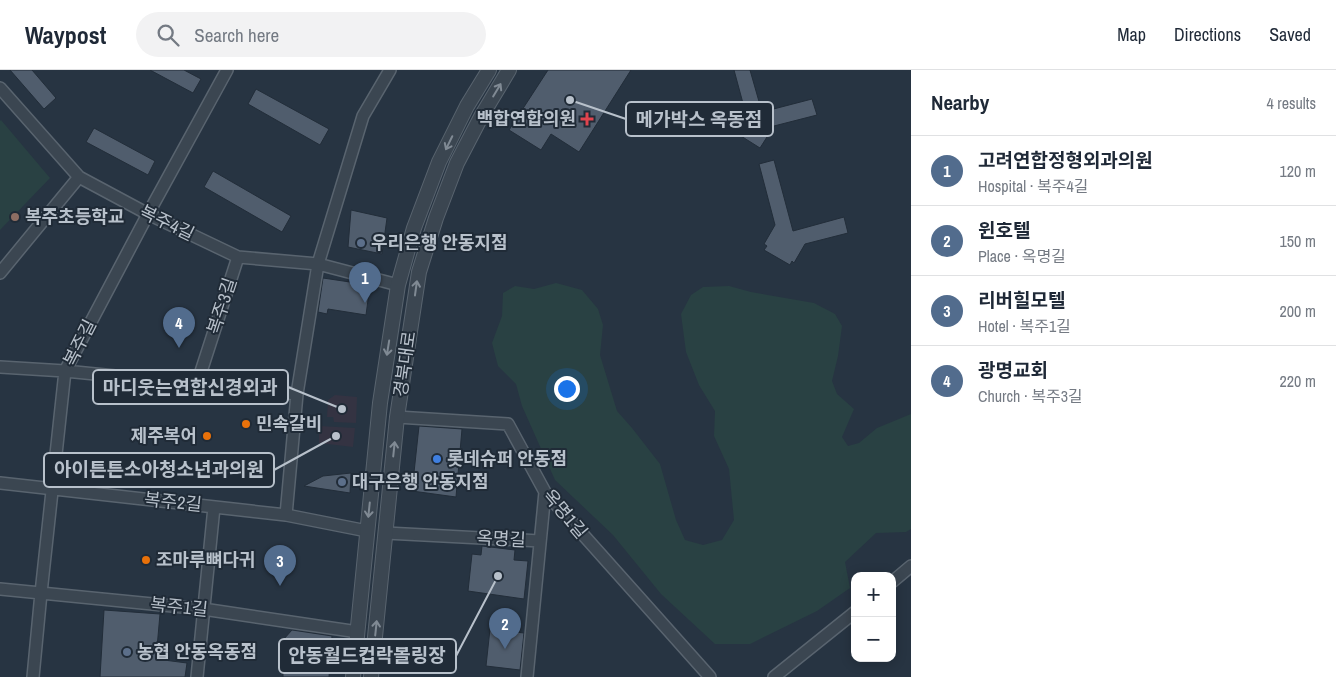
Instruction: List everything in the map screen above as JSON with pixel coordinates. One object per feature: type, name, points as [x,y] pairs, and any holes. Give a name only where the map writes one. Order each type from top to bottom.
[{"type":"street","name":"복주길","points":[[34,677],[51,489],[65,371],[227,70]]},
{"type":"street","points":[[286,515],[298,394],[318,264],[363,116],[390,70]]},
{"type":"street","name":"경북대로","points":[[353,677],[380,403],[398,285],[414,228],[439,162],[467,106],[489,70]]},
{"type":"street","name":"경북대로","points":[[371,677],[397,418],[419,272],[436,218],[457,164],[482,115],[509,70]]},
{"type":"street","name":"복주4길","points":[[0,88],[79,177],[148,214],[238,256],[318,264],[398,285]]},
{"type":"street","points":[[0,274],[79,177]]},
{"type":"street","name":"복주3길","points":[[197,384],[238,256]]},
{"type":"street","points":[[0,367],[65,371],[298,394]]},
{"type":"street","name":"옥명1길","points":[[397,418],[508,424],[544,492],[710,677]]},
{"type":"street","name":"복주2길","points":[[0,483],[286,515],[367,531]]},
{"type":"street","points":[[540,541],[544,492]]},
{"type":"street","points":[[197,677],[214,507]]},
{"type":"street","name":"옥명길","points":[[386,533],[540,541],[527,677]]},
{"type":"street","points":[[896,579],[911,566]]},
{"type":"street","name":"복주1길","points":[[0,588],[203,609],[358,632]]},
{"type":"street","points":[[774,677],[851,615]]},
{"type":"shaded area","points":[[335,395],[357,397],[356,423],[334,422],[333,417],[327,417],[328,400]]},
{"type":"shaded area","points":[[319,426],[355,428],[353,447],[319,443]]},
{"type":"green space","name":"복주초등학교","points":[[0,121],[50,178],[0,230]]},
{"type":"green space","points":[[556,283],[582,290],[598,309],[603,325],[600,355],[617,411],[660,464],[676,520],[685,540],[703,545],[722,540],[734,520],[729,469],[714,436],[715,411],[699,385],[686,352],[681,314],[691,295],[703,287],[729,286],[751,292],[814,303],[835,314],[842,326],[832,381],[837,394],[854,409],[842,437],[848,446],[859,443],[877,428],[911,414],[911,529],[906,532],[876,533],[845,562],[850,588],[817,611],[750,644],[715,644],[661,594],[613,535],[555,480],[522,406],[516,384],[498,366],[492,343],[502,316],[503,293],[515,286],[534,289]]},
{"type":"building","points":[[10,70],[32,70],[56,98],[44,109]]},
{"type":"building","points":[[150,70],[184,70],[201,79],[193,93]]},
{"type":"building","points":[[548,70],[631,70],[579,152],[551,134],[541,150],[509,130]]},
{"type":"building","points":[[734,70],[750,70],[762,112],[812,99],[817,115],[774,126],[760,148],[733,131],[736,128],[733,126],[744,107]]},
{"type":"building","points":[[256,89],[329,129],[320,145],[248,104]]},
{"type":"building","points":[[94,128],[155,161],[148,175],[86,142]]},
{"type":"building","points":[[774,160],[793,231],[844,217],[848,233],[805,244],[794,263],[792,261],[790,265],[764,250],[767,246],[764,244],[775,225],[759,164]]},
{"type":"building","points":[[213,171],[291,216],[282,232],[204,187]]},
{"type":"building","points":[[351,210],[387,218],[382,254],[348,247]]},
{"type":"building","points":[[323,278],[370,285],[366,315],[328,309],[327,314],[318,312]]},
{"type":"building","name":"롯데슈퍼 안동점","points":[[419,426],[462,429],[456,497],[412,491]]},
{"type":"building","points":[[351,473],[350,493],[304,486],[323,476]]},
{"type":"building","points":[[482,546],[515,550],[514,560],[528,561],[524,599],[468,591],[472,554],[481,555]]},
{"type":"building","points":[[104,610],[160,614],[156,659],[187,663],[185,677],[100,677]]},
{"type":"building","points":[[490,629],[524,633],[520,670],[486,666]]},
{"type":"building","points":[[292,630],[332,636],[329,677],[283,677],[283,640]]},
{"type":"place","name":"메가박스 옥동점","points":[[570,100]]},
{"type":"place","name":"백합연합의원","points":[[587,119]]},
{"type":"place","name":"복주초등학교","points":[[15,217]]},
{"type":"place","name":"우리은행 안동지점","points":[[361,243]]},
{"type":"place","name":"고려연합정형외과의원","points":[[365,303]]},
{"type":"place","name":"광명교회","points":[[179,348]]},
{"type":"place","name":"마디웃는연합신경외과","points":[[342,409]]},
{"type":"place","name":"민속갈비","points":[[246,424]]},
{"type":"place","name":"제주복어","points":[[207,436]]},
{"type":"place","name":"아이튼튼소아청소년과의원","points":[[336,436]]},
{"type":"place","name":"롯데슈퍼 안동점","points":[[437,459]]},
{"type":"place","name":"대구은행 안동지점","points":[[342,482]]},
{"type":"place","name":"조마루뼈다귀","points":[[146,560]]},
{"type":"place","name":"안동월드컵락볼링장","points":[[498,576]]},
{"type":"place","name":"리버힐모텔","points":[[280,586]]},
{"type":"place","name":"윈호텔","points":[[505,649]]},
{"type":"place","name":"농협 안동옥동점","points":[[127,652]]}]
